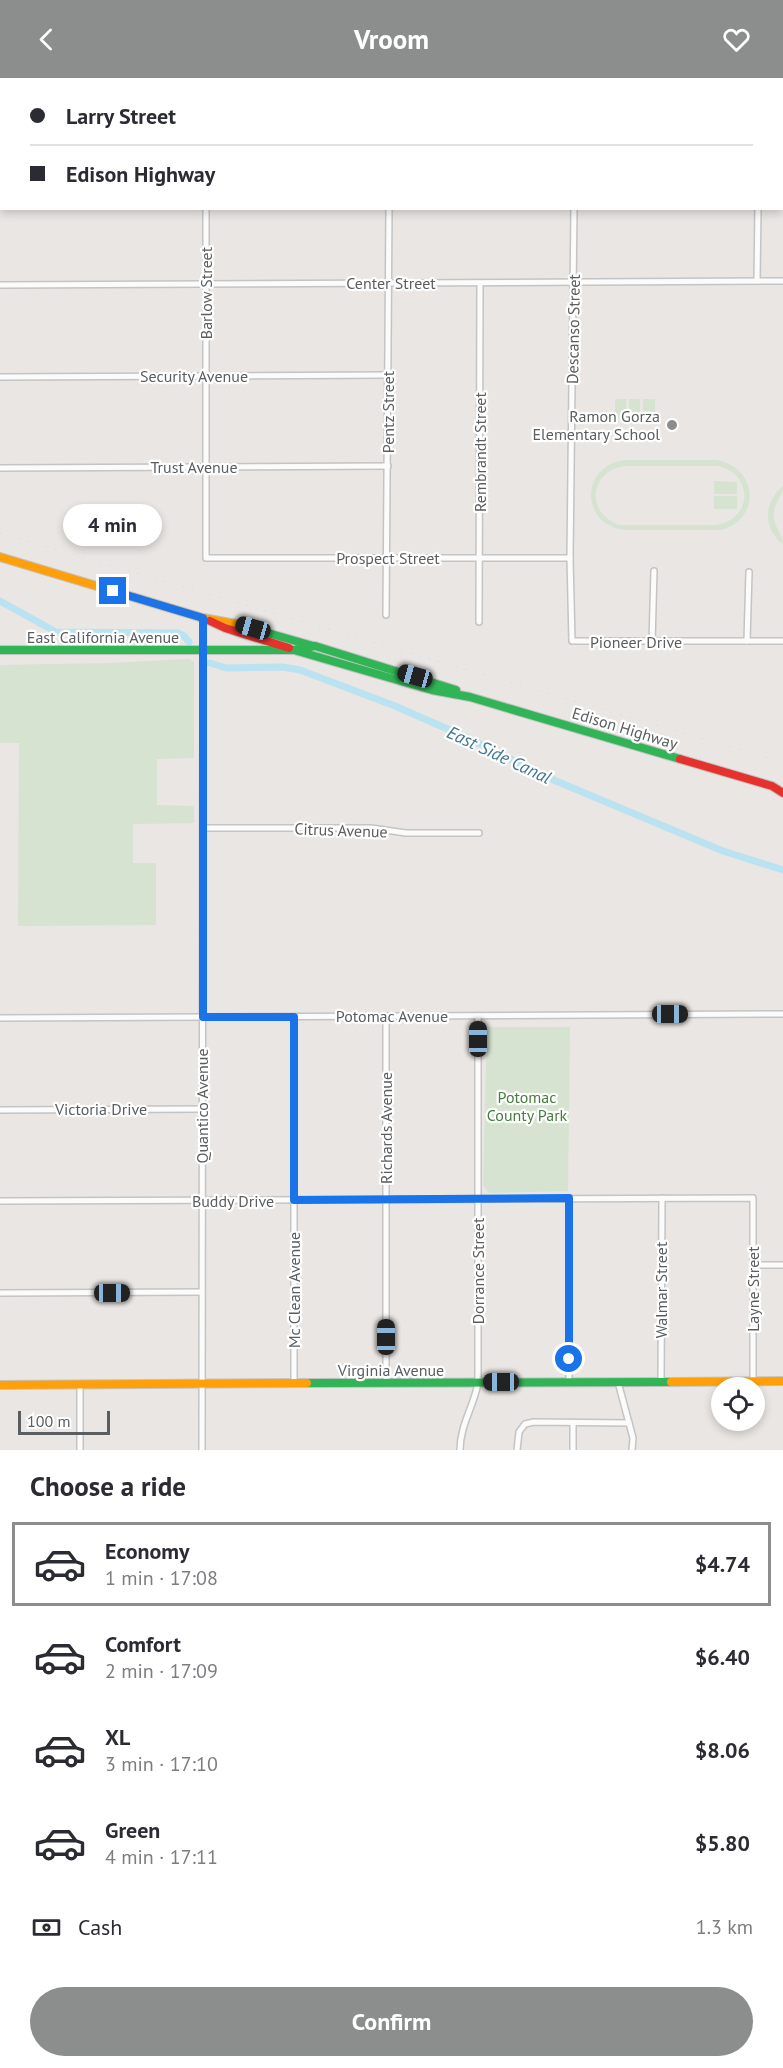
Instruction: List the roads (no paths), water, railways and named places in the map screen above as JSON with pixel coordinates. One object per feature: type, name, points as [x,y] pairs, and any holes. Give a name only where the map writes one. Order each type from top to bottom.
[{"type":"main road","name":"Edison Highway","points":[[0,557],[203,618],[225,628],[294,650],[432,690],[471,697]]},
{"type":"main road","name":"Edison Highway","points":[[203,618],[233,622],[435,682],[471,697],[772,786],[783,793]]},
{"type":"main road","name":"East California Avenue","points":[[0,650],[294,650],[315,646]]},
{"type":"main road","name":"Edison Highway","points":[[772,786],[783,784]]},
{"type":"main road","name":"Virginia Avenue","points":[[0,1385],[711,1381]]},
{"type":"main road","name":"Virginia Avenue","points":[[765,1381],[783,1381]]},
{"type":"street","name":"Barlow Street","points":[[206,210],[206,558]]},
{"type":"street","name":"Pentz Street","points":[[386,615],[389,210]]},
{"type":"street","name":"Descanso Street","points":[[570,558],[574,210]]},
{"type":"street","points":[[757,281],[758,210]]},
{"type":"street","name":"Center Street","points":[[0,285],[783,281]]},
{"type":"street","name":"Rembrandt Street","points":[[479,622],[480,283]]},
{"type":"street","name":"Security Avenue","points":[[0,376],[388,375]]},
{"type":"street","name":"Trust Avenue","points":[[0,468],[388,466]]},
{"type":"street","name":"Prospect Street","points":[[206,558],[570,558]]},
{"type":"street","name":"Pioneer Drive","points":[[570,558],[572,641],[783,641]]},
{"type":"street","points":[[652,642],[654,571]]},
{"type":"street","points":[[747,641],[749,572]]},
{"type":"street","name":"Quantico Avenue","points":[[202,1450],[203,618]]},
{"type":"street","name":"Citrus Avenue","points":[[203,828],[371,828],[406,833],[479,833]]},
{"type":"street","name":"Potomac Avenue","points":[[0,1018],[783,1014]]},
{"type":"street","name":"Richards Avenue","points":[[386,1016],[386,1383]]},
{"type":"street","name":"Dorrance Street","points":[[460,1450],[462,1427],[475,1398],[478,1383],[478,1016]]},
{"type":"street","name":"Mc Clean Avenue","points":[[294,1017],[294,1384]]},
{"type":"street","name":"Victoria Drive","points":[[0,1110],[202,1109]]},
{"type":"street","points":[[569,1198],[569,1382]]},
{"type":"street","name":"Walmar Street","points":[[661,1382],[662,1198]]},
{"type":"street","name":"Buddy Drive","points":[[0,1201],[753,1198]]},
{"type":"street","name":"Layne Street","points":[[753,1198],[753,1377]]},
{"type":"street","points":[[761,1265],[783,1265]]},
{"type":"street","points":[[0,1293],[202,1292]]},
{"type":"street","points":[[618,1382],[633,1438],[632,1450]]},
{"type":"street","points":[[80,1385],[80,1450]]},
{"type":"street","points":[[517,1450],[519,1432],[525,1424],[534,1422],[629,1424]]},
{"type":"street","points":[[573,1424],[573,1450]]},
{"type":"waterway","name":"East Side Canal","points":[[0,601],[56,632],[178,633],[189,642]]},
{"type":"waterway","name":"East Side Canal","points":[[210,663],[226,668],[282,667],[300,670],[395,706],[556,781],[723,851],[783,870]]},
{"type":"railway","points":[[0,533],[783,762]]},
{"type":"place","name":"Ramon Gorza Elementary School","points":[[672,425]]},
{"type":"park label","name":"Potomac County Park","points":[[527,1106]]}]
